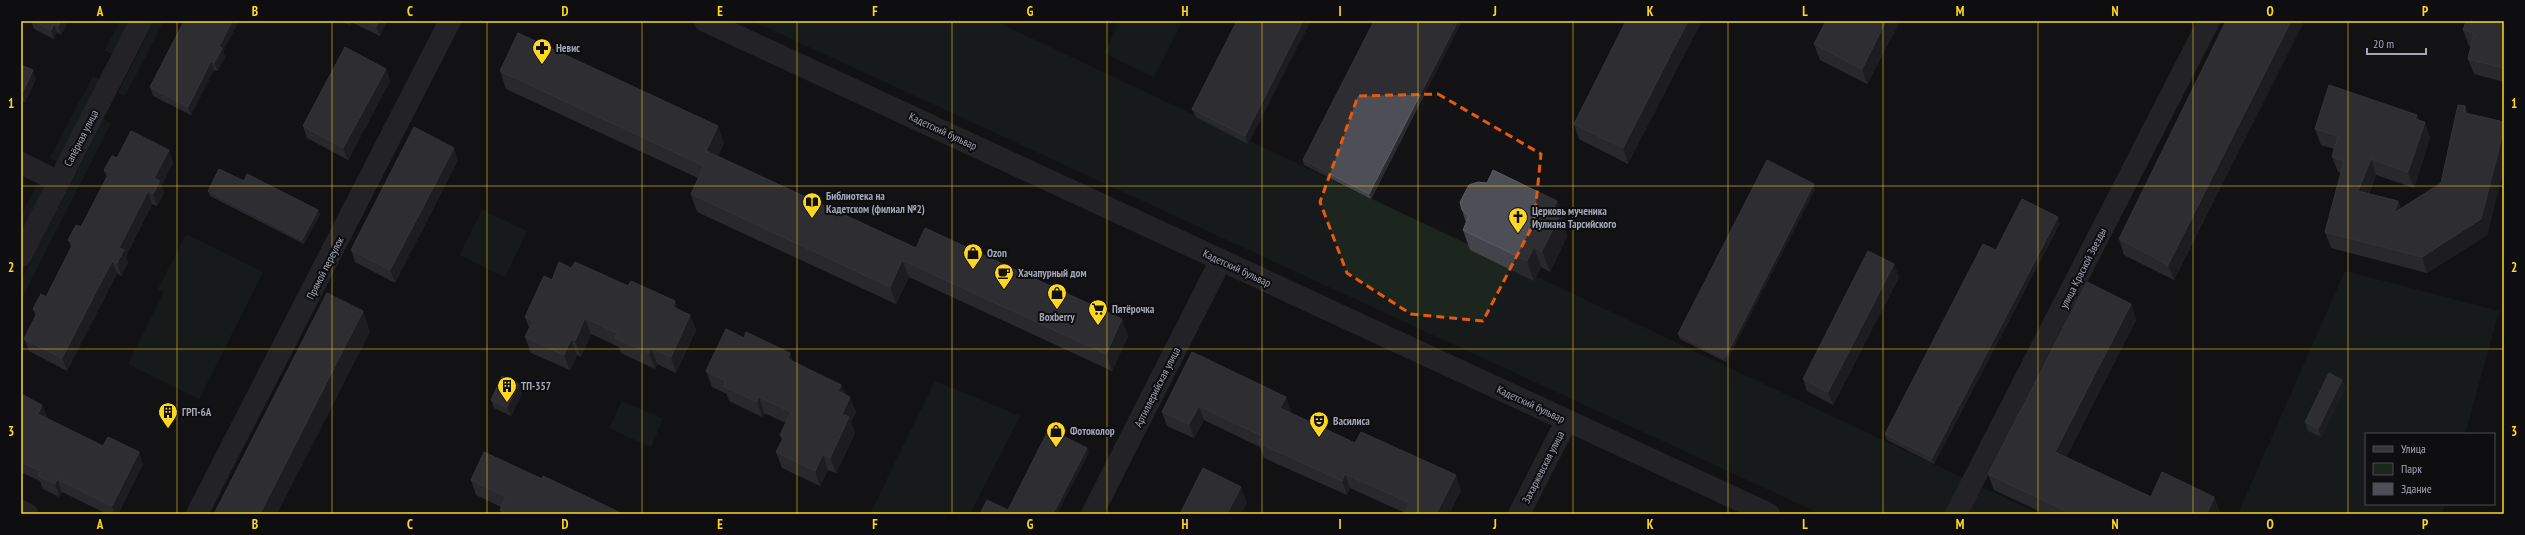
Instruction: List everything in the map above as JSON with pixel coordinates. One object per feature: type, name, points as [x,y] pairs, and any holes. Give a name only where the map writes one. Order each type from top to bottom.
[{"type":"street","name":"Сапёрная улица","points":[[21,256],[141,21]]},
{"type":"street","name":"Прямой переулок","points":[[197,514],[450,21]]},
{"type":"street","name":"Кадетский бульвар","points":[[705,21],[1769,514]]},
{"type":"street","name":"улица Красной Звезды","points":[[1956,514],[2209,21]]},
{"type":"street","points":[[21,163],[58,182]]},
{"type":"street","name":"Артиллерийская улица","points":[[1092,514],[1222,260]]},
{"type":"street","name":"Захаржевская улица","points":[[1519,514],[1567,420]]},
{"type":"street","points":[[21,511],[27,514]]},
{"type":"highlighted area","points":[[1438,94],[1541,154],[1534,223],[1483,321],[1411,314],[1347,273],[1320,202],[1358,96]]},
{"type":"green space","points":[[120,21],[129,21],[112,54],[105,50]]},
{"type":"green space","points":[[154,21],[164,21],[125,96],[118,93]]},
{"type":"green space","points":[[753,21],[995,21],[2039,514],[1821,514]]},
{"type":"green space","points":[[1120,21],[1182,21],[1154,77],[1104,53]]},
{"type":"green space","points":[[93,76],[100,79],[58,162],[50,158]]},
{"type":"green space","points":[[104,119],[111,123],[21,300],[21,281]]},
{"type":"green space","points":[[38,183],[45,187],[21,233],[21,216]]},
{"type":"green space","points":[[482,210],[527,231],[505,277],[460,255]]},
{"type":"green space","points":[[186,234],[263,272],[199,399],[128,364],[164,292],[158,289]]},
{"type":"green space","points":[[2345,271],[2499,311],[2465,433],[2365,433],[2365,505],[2445,505],[2442,514],[2238,514]]},
{"type":"green space","points":[[935,381],[1020,416],[970,514],[870,514]]},
{"type":"green space","points":[[622,401],[663,419],[651,447],[609,428]]},
{"type":"building","points":[[33,21],[61,21],[58,26],[54,24],[51,30]]},
{"type":"building","points":[[184,21],[232,21],[219,47],[222,48],[218,56],[214,63],[211,61],[188,107],[150,87]]},
{"type":"building","points":[[364,21],[379,21],[376,27]]},
{"type":"building","points":[[1237,21],[1303,21],[1245,136],[1192,109]]},
{"type":"building","points":[[1374,21],[1458,21],[1369,194],[1303,160]]},
{"type":"building","points":[[1626,21],[1688,21],[1623,148],[1574,124]]},
{"type":"building","points":[[1826,21],[1886,21],[1862,69],[1814,44]]},
{"type":"building","points":[[2226,21],[2291,21],[2168,265],[2119,239]]},
{"type":"building","points":[[2466,21],[2504,21],[2504,68],[2468,59],[2474,33],[2463,30]]},
{"type":"building","points":[[518,33],[718,126],[706,151],[916,248],[925,228],[1122,319],[1106,354],[902,260],[890,287],[691,194],[704,166],[500,71]]},
{"type":"building","points":[[345,47],[386,69],[343,148],[303,126]]},
{"type":"building","points":[[21,65],[33,70],[22,94],[21,93]]},
{"type":"building","points":[[2329,85],[2417,115],[2415,119],[2425,122],[2408,172],[2371,159],[2358,191],[2398,201],[2394,213],[2441,183],[2458,105],[2465,106],[2465,113],[2504,122],[2504,129],[2481,219],[2422,257],[2325,232],[2344,161],[2332,157],[2338,136],[2315,129]]},
{"type":"building","points":[[414,127],[454,148],[390,270],[351,250]]},
{"type":"building","points":[[131,131],[169,150],[154,178],[160,181],[153,194],[148,191],[119,248],[124,250],[117,263],[112,261],[62,358],[24,339],[38,311],[33,309],[41,294],[46,297],[74,242],[68,240],[76,225],[81,227],[109,173],[104,170],[112,156],[117,158]]},
{"type":"building","points":[[1767,160],[1814,184],[1725,358],[1678,334]]},
{"type":"building","points":[[219,169],[244,181],[247,174],[318,210],[302,240],[208,191]]},
{"type":"building","name":"Церковь мученика Иулиана Тарсийского","points":[[1493,170],[1557,201],[1552,211],[1560,215],[1542,251],[1534,247],[1527,261],[1463,230],[1469,216],[1462,210],[1460,202],[1469,185],[1478,182],[1487,183]]},
{"type":"building","points":[[2022,199],[2058,217],[1932,458],[1885,434],[1983,244],[1996,250]]},
{"type":"building","points":[[1868,251],[1894,264],[1828,392],[1803,379]]},
{"type":"building","points":[[559,262],[571,268],[575,262],[628,286],[631,281],[675,301],[673,307],[690,315],[671,357],[651,348],[649,353],[615,338],[617,333],[585,318],[575,341],[571,339],[564,355],[525,337],[533,321],[525,317],[544,276],[552,280]]},
{"type":"building","points":[[2087,282],[2131,304],[2055,452],[2151,497],[2162,472],[2214,497],[2207,514],[2072,514],[1988,474]]},
{"type":"building","points":[[327,293],[363,311],[260,514],[214,514]]},
{"type":"building","points":[[726,329],[744,338],[746,332],[790,353],[788,359],[841,385],[838,391],[850,397],[842,414],[849,417],[830,458],[823,454],[815,471],[776,452],[784,437],[780,435],[791,412],[759,397],[757,402],[723,386],[726,381],[706,371]]},
{"type":"building","points":[[1192,352],[1286,397],[1280,408],[1355,443],[1361,432],[1456,475],[1436,514],[1404,514],[1410,503],[1345,474],[1342,481],[1259,443],[1262,436],[1199,406],[1189,424],[1162,412]]},
{"type":"building","points":[[2329,373],[2342,380],[2318,429],[2305,422]]},
{"type":"building","points":[[502,376],[519,384],[507,407],[491,400]]},
{"type":"building","points":[[21,394],[42,405],[38,414],[103,446],[108,437],[139,452],[112,506],[57,479],[55,484],[38,476],[41,471],[21,462]]},
{"type":"building","points":[[1049,429],[1087,448],[1053,514],[980,514],[987,500],[1008,510]]},
{"type":"building","points":[[484,452],[542,479],[543,476],[623,514],[509,514],[500,510],[506,497],[471,480]]},
{"type":"building","points":[[1203,468],[1241,487],[1227,514],[1180,514]]},
{"type":"place","name":"Невис","points":[[542,65]]},
{"type":"place","name":"Библиотека на Кадетском (филиал №2)","points":[[812,219]]},
{"type":"place","name":"Церковь мученика Иулиана Тарсийского","points":[[1518,234]]},
{"type":"place","name":"Ozon","points":[[973,270]]},
{"type":"place","name":"Хачапурный дом","points":[[1004,290]]},
{"type":"place","name":"Boxberry","points":[[1057,310]]},
{"type":"place","name":"Пятёрочка","points":[[1098,326]]},
{"type":"place","name":"ТП-357","points":[[507,403]]},
{"type":"place","name":"ГРП-6А","points":[[168,429]]},
{"type":"place","name":"Василиса","points":[[1319,438]]},
{"type":"place","name":"Фотоколор","points":[[1056,448]]}]
